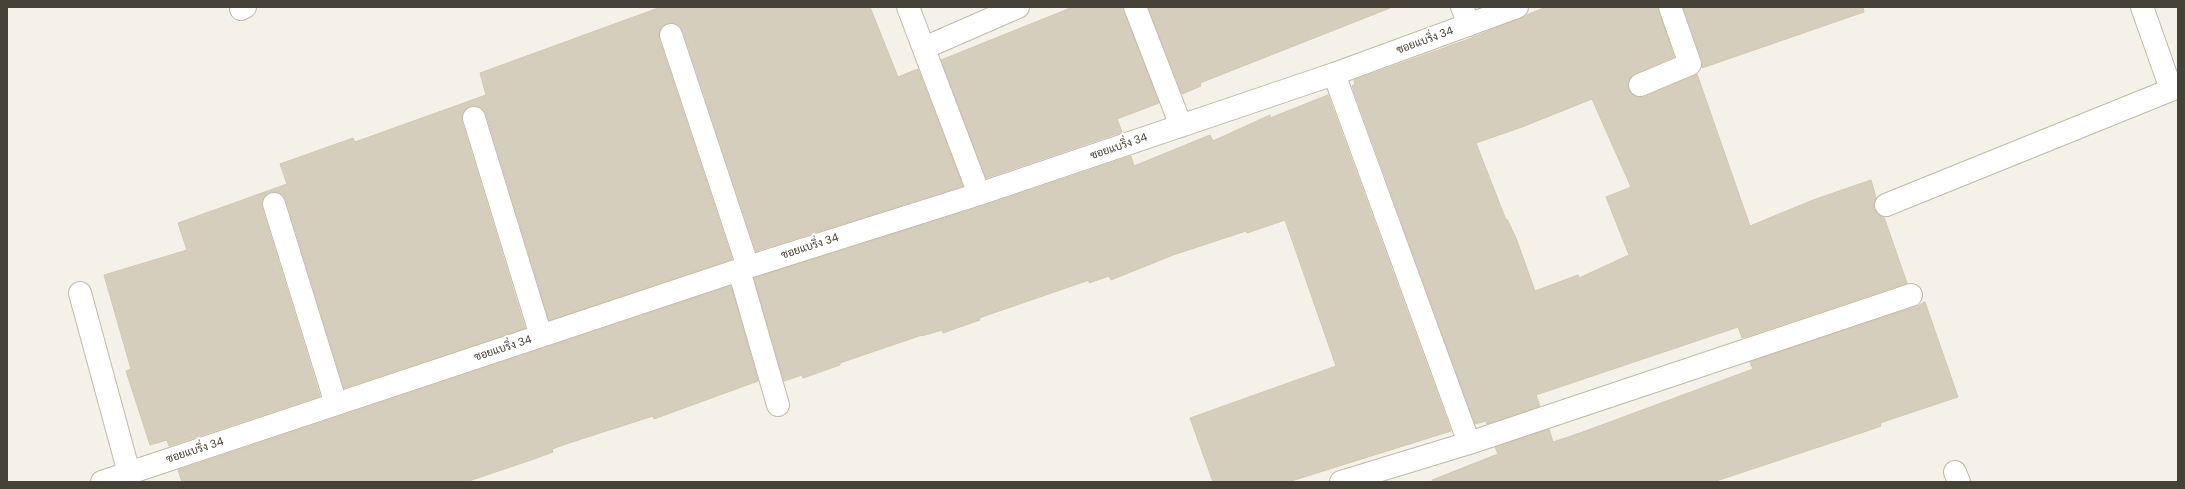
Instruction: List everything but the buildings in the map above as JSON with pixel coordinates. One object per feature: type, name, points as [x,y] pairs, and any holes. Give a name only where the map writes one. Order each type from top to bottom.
[{"type":"street","points":[[908,7],[979,194]]},
{"type":"street","points":[[924,48],[1018,7]]},
{"type":"street","points":[[1135,7],[1181,126]]},
{"type":"street","name":"ซอยแบริ่ง 34","points":[[102,482],[744,268],[979,194],[1334,74],[1466,16],[1517,7]]},
{"type":"street","points":[[1640,85],[1690,64],[1670,7]]},
{"type":"street","points":[[1886,206],[2175,88],[2142,7]]},
{"type":"street","points":[[672,35],[744,268],[778,405]]},
{"type":"street","points":[[1334,74],[1469,443]]},
{"type":"street","points":[[474,118],[541,336]]},
{"type":"street","points":[[274,204],[336,404]]},
{"type":"street","points":[[80,293],[129,473]]},
{"type":"street","points":[[1341,482],[1469,443],[1911,295]]}]
